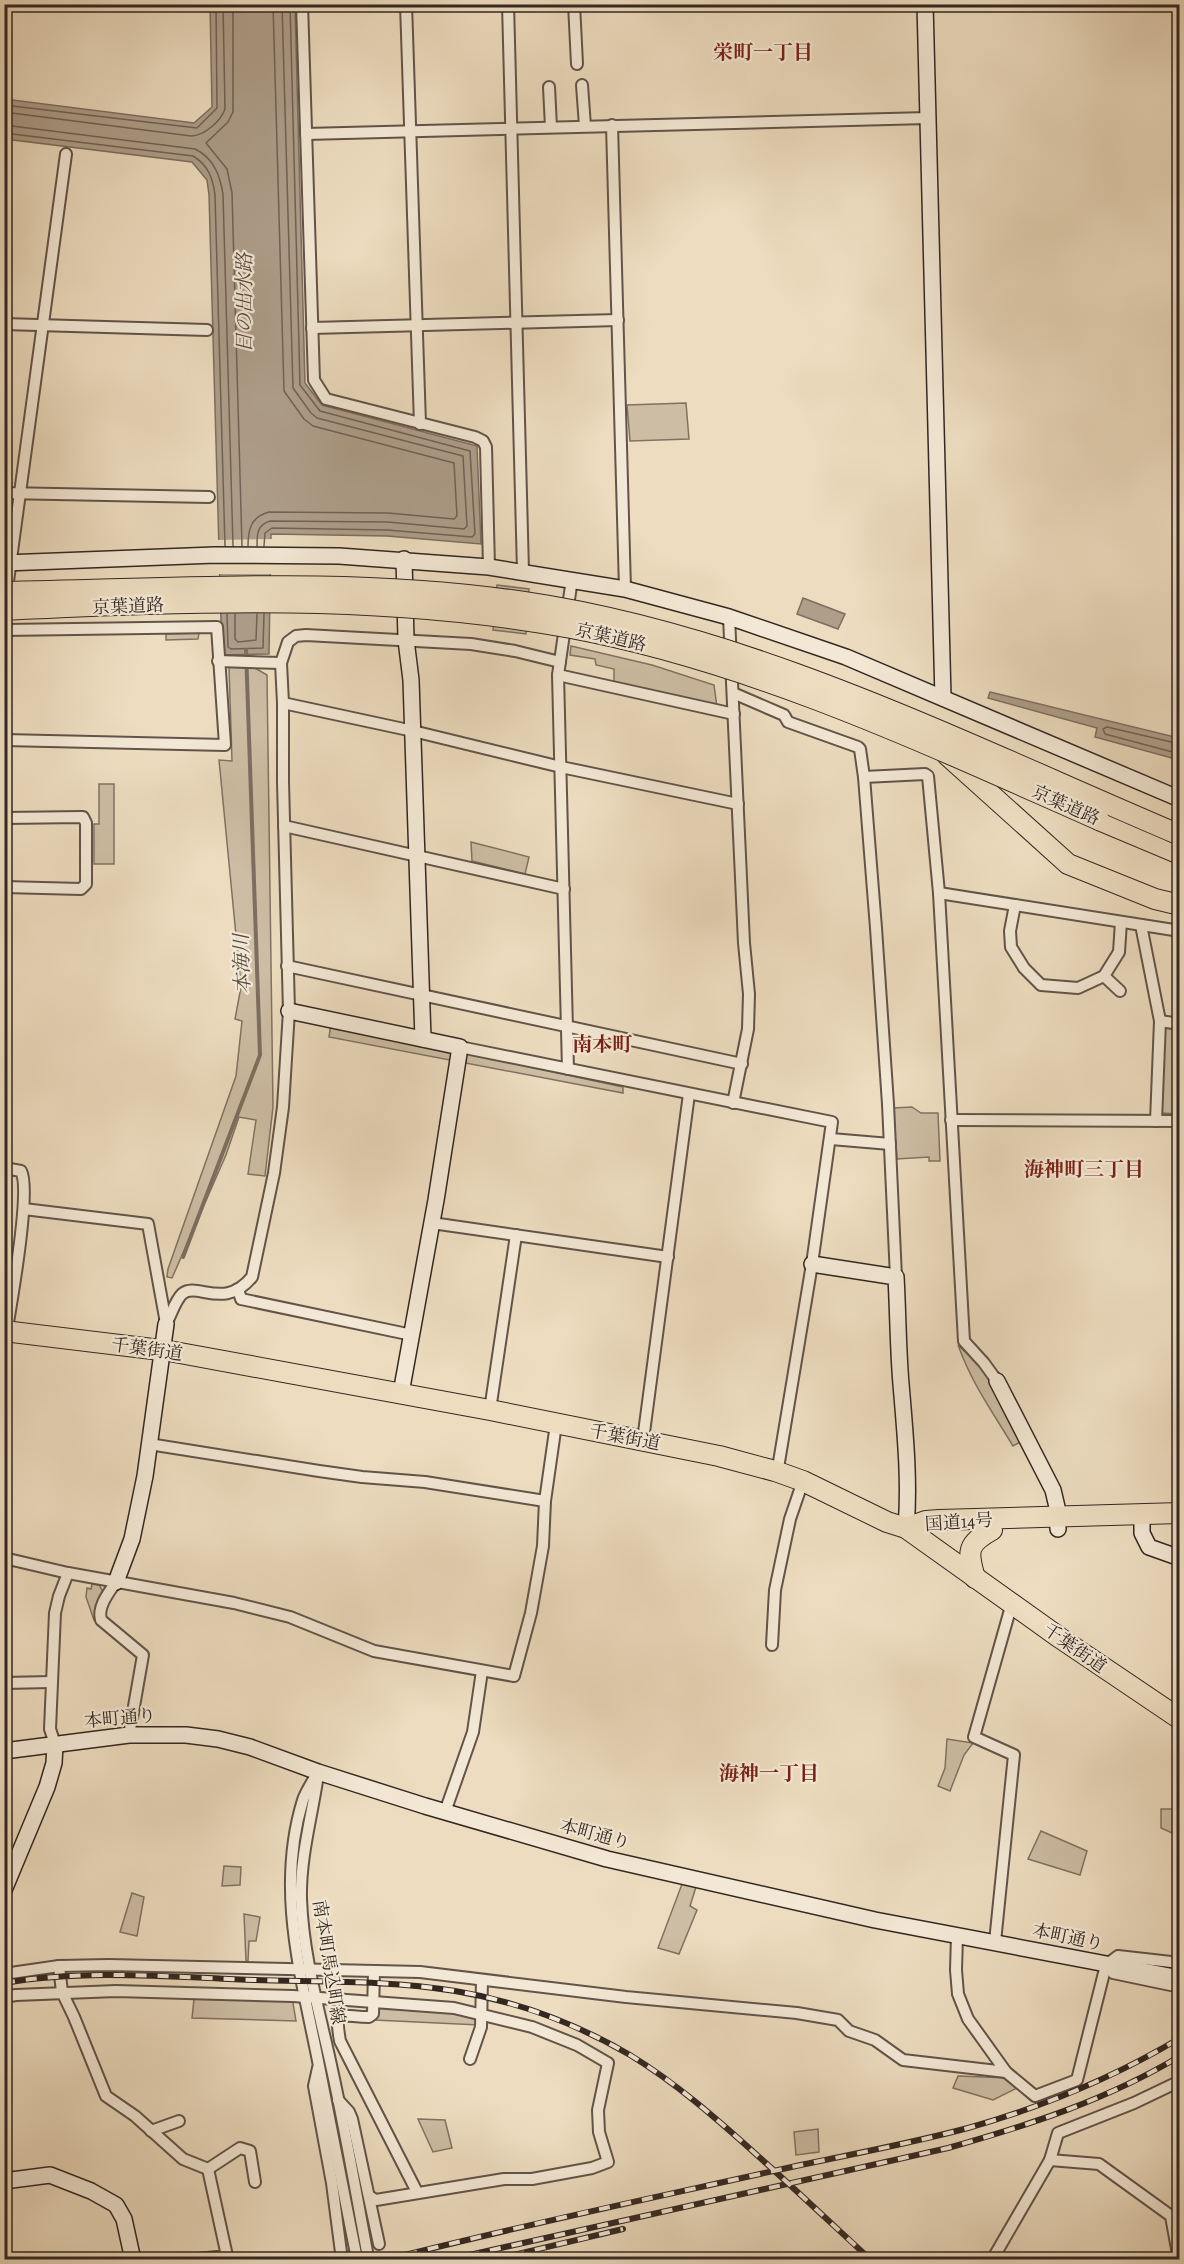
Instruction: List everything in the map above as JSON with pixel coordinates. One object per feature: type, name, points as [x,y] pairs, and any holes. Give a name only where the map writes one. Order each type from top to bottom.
[{"type":"highway","name":"京葉道路","points":[[4,592],[293,585],[465,594],[526,602],[587,614],[725,650],[809,679],[898,714],[1179,835]]},
{"type":"highway","name":"京葉道路","points":[[4,610],[294,602],[454,610],[573,628],[651,646],[720,666],[803,696],[943,752],[1179,854]]},
{"type":"highway","points":[[943,752],[1068,864],[1155,899],[1179,905]]},
{"type":"highway","name":"千葉街道","points":[[5,1336],[162,1350],[644,1440],[775,1471],[803,1481],[887,1522],[906,1528],[1060,1638],[1179,1719]]},
{"type":"highway","name":"国道14号","points":[[1142,1521],[1179,1513]]},
{"type":"highway","name":"国道14号","points":[[906,1528],[926,1521],[939,1520],[1058,1523],[1142,1521],[1179,1525]]},
{"type":"highway","name":"国道14号","points":[[906,1528],[939,1533],[1058,1523]]},
{"type":"highway","points":[[975,1578],[970,1550],[976,1539],[992,1530]]},
{"type":"street","points":[[302,4],[314,380],[326,399],[483,441],[486,447],[489,567]]},
{"type":"street","points":[[406,4],[420,424]]},
{"type":"street","points":[[508,4],[523,572]]},
{"type":"street","points":[[574,4],[577,64]]},
{"type":"street","points":[[925,4],[944,698]]},
{"type":"street","points":[[582,85],[585,126]]},
{"type":"street","points":[[549,87],[551,127]]},
{"type":"street","points":[[306,134],[928,118]]},
{"type":"street","points":[[612,126],[625,589]]},
{"type":"street","points":[[4,604],[66,154]]},
{"type":"street","points":[[312,328],[618,320]]},
{"type":"street","points":[[4,324],[207,330]]},
{"type":"street","points":[[4,493],[209,497]]},
{"type":"street","points":[[8,563],[276,554],[404,559],[489,567],[625,589],[729,617],[846,657],[1179,799]]},
{"type":"street","points":[[404,559],[406,640],[411,680],[423,1039]]},
{"type":"street","points":[[568,1069],[558,675],[572,579]]},
{"type":"street","points":[[729,617],[744,944],[749,994],[747,1029],[734,1104]]},
{"type":"street","points":[[4,630],[217,627],[225,745],[4,740]]},
{"type":"street","points":[[129,1735],[144,1655],[99,1616],[107,1595],[116,1582],[132,1539],[145,1476],[166,1324],[180,1296],[185,1292],[224,1295],[238,1289],[252,1277],[273,1183],[283,1107],[289,1011],[284,826],[284,703],[280,663],[288,642],[296,636],[306,634],[471,644],[515,651],[560,662]]},
{"type":"street","points":[[218,661],[280,663]]},
{"type":"street","points":[[558,675],[734,714]]},
{"type":"street","points":[[733,693],[784,715],[789,722],[858,747],[861,753],[890,1144],[901,1385],[905,1413],[908,1509],[906,1528]]},
{"type":"street","points":[[284,703],[561,767],[738,804]]},
{"type":"street","points":[[864,777],[927,775],[939,893],[964,1341],[997,1381],[1053,1490],[1058,1523]]},
{"type":"street","points":[[4,818],[83,818],[86,823],[86,884],[81,889],[4,887]]},
{"type":"street","points":[[284,826],[564,889]]},
{"type":"street","points":[[939,893],[1179,930]]},
{"type":"street","points":[[1015,905],[1010,931],[1011,947],[1024,968],[1041,984],[1078,988],[1104,976],[1119,952],[1121,922]]},
{"type":"street","points":[[1141,925],[1160,1021],[1156,1121]]},
{"type":"street","points":[[287,966],[742,1064]]},
{"type":"street","points":[[1104,976],[1120,991]]},
{"type":"street","points":[[289,1011],[734,1104],[832,1122],[813,1264],[779,1462],[775,1471]]},
{"type":"street","points":[[1160,1021],[1179,1024]]},
{"type":"street","points":[[401,1393],[432,1223],[460,1047]]},
{"type":"street","points":[[644,1440],[689,1094]]},
{"type":"street","points":[[951,1120],[1179,1121]]},
{"type":"street","points":[[831,1139],[890,1144]]},
{"type":"street","points":[[4,1168],[21,1171],[24,1178],[24,1209],[5,1336]]},
{"type":"street","points":[[24,1209],[148,1224],[166,1324]]},
{"type":"street","points":[[432,1223],[668,1257]]},
{"type":"street","points":[[490,1410],[516,1235]]},
{"type":"street","points":[[813,1264],[896,1277]]},
{"type":"street","points":[[238,1289],[241,1299],[412,1335]]},
{"type":"street","points":[[4,1558],[68,1574],[234,1603],[290,1617],[374,1651],[514,1676],[531,1613],[543,1546],[545,1501],[556,1424]]},
{"type":"street","points":[[149,1444],[319,1472],[425,1482],[545,1501]]},
{"type":"street","points":[[772,1645],[775,1590],[790,1519],[803,1481]]},
{"type":"street","points":[[1142,1521],[1144,1540],[1149,1547],[1179,1558]]},
{"type":"street","points":[[7,1880],[47,1787],[54,1763],[55,1744],[50,1729],[55,1613],[68,1574]]},
{"type":"street","points":[[995,1942],[1014,1755],[974,1737],[1011,1603]]},
{"type":"street","points":[[445,1812],[473,1732],[482,1671]]},
{"type":"street","points":[[4,1683],[51,1682]]},
{"type":"street","name":"本町通り","points":[[4,1751],[129,1735],[186,1735],[218,1738],[445,1812],[608,1859],[867,1918],[1179,1978]]},
{"type":"street","name":"南本町馬込町線","points":[[318,1772],[303,1865],[301,1896],[305,1969],[319,2066],[363,2258]]},
{"type":"street","points":[[957,1936],[958,1994],[968,2019],[1006,2072],[1035,2096],[1077,2080],[1111,1966],[1119,1956],[1179,1963]]},
{"type":"street","points":[[4,1974],[59,1966],[109,1965],[420,1972],[828,2018],[838,2020],[849,2031],[875,2040],[903,2060],[1006,2072]]},
{"type":"street","points":[[59,1966],[62,1992],[106,2096],[135,2116],[183,2159],[208,2169]]},
{"type":"street","points":[[1111,1966],[1113,1973],[1179,1987]]},
{"type":"street","points":[[374,1971],[373,2014],[369,2017],[342,2016],[336,2022],[340,2042],[417,2192]]},
{"type":"street","points":[[470,2059],[481,2027],[482,1980]]},
{"type":"street","points":[[4,1997],[62,1992],[116,1991],[310,1997],[454,2007],[532,2027],[606,2060],[609,2066],[598,2110],[599,2132],[608,2162],[592,2168],[532,2179],[504,2179],[376,2200],[369,2196]]},
{"type":"street","name":"南本町馬込町線","points":[[310,1997],[338,2100],[363,2258]]},
{"type":"street","points":[[319,2066],[314,2086],[332,2183],[342,2259]]},
{"type":"street","points":[[992,2259],[1050,2160],[1058,2133],[1134,2103],[1179,2081]]},
{"type":"street","points":[[338,2100],[349,2112],[352,2120],[379,2244]]},
{"type":"street","points":[[152,2131],[179,2121]]},
{"type":"street","points":[[208,2169],[240,2148],[250,2151],[255,2182]]},
{"type":"street","points":[[1050,2160],[1099,2164],[1145,2195],[1171,2216],[1179,2259]]},
{"type":"street","points":[[187,2259],[227,2258],[208,2169]]},
{"type":"street","points":[[4,2181],[50,2175],[116,2205],[124,2219],[133,2259]]},
{"type":"shaded area","points":[[686,403],[689,439],[630,441],[627,405]]},
{"type":"shaded area","points":[[497,585],[529,589],[526,634],[493,630]]},
{"type":"shaded area","points":[[199,633],[198,639],[166,640],[166,634]]},
{"type":"shaded area","points":[[571,646],[652,665],[714,685],[717,707],[614,684],[614,669],[596,665],[595,659],[570,655]]},
{"type":"shaded area","points":[[229,667],[255,668],[267,675],[273,1107],[265,1176],[248,1174],[256,1120],[239,1117],[226,1155],[172,1278],[167,1277],[168,1269],[236,1076],[242,1021],[235,1019],[241,987],[219,760],[232,761]]},
{"type":"shaded area","points":[[99,784],[114,784],[114,864],[94,864],[94,824],[99,824]]},
{"type":"shaded area","points":[[471,842],[529,857],[525,874],[472,861]]},
{"type":"shaded area","points":[[331,1024],[623,1087],[623,1093],[329,1037]]},
{"type":"shaded area","points":[[1164,1027],[1179,1029],[1180,1114],[1160,1113]]},
{"type":"shaded area","points":[[912,1107],[921,1113],[938,1113],[940,1161],[929,1161],[929,1157],[897,1159],[893,1108]]},
{"type":"shaded area","points":[[958,1345],[981,1367],[992,1383],[1022,1441],[1013,1446],[976,1385]]},
{"type":"shaded area","points":[[92,1584],[99,1585],[104,1593],[97,1620],[94,1620],[86,1597],[87,1588],[91,1589]]},
{"type":"shaded area","points":[[947,1739],[973,1743],[964,1755],[950,1791],[938,1786],[945,1768]]},
{"type":"shaded area","points":[[1161,1809],[1179,1809],[1179,1836],[1161,1828]]},
{"type":"shaded area","points":[[1041,1831],[1087,1851],[1080,1875],[1028,1859]]},
{"type":"shaded area","points":[[224,1866],[241,1867],[240,1885],[222,1886]]},
{"type":"shaded area","points":[[682,1884],[696,1887],[690,1906],[697,1910],[679,1954],[658,1948]]},
{"type":"shaded area","points":[[132,1893],[144,1897],[137,1936],[120,1932]]},
{"type":"shaded area","points":[[244,1914],[260,1917],[256,1941],[249,1941],[248,1961],[246,1961]]},
{"type":"shaded area","points":[[194,1999],[291,2001],[296,2021],[192,2018]]},
{"type":"shaded area","points":[[376,2006],[453,2013],[480,2020],[479,2025],[375,2020]]},
{"type":"shaded area","points":[[958,2076],[1009,2078],[1019,2087],[993,2100],[953,2088]]},
{"type":"shaded area","points":[[418,2119],[445,2120],[452,2148],[433,2152]]},
{"type":"shaded area","points":[[818,2129],[819,2152],[796,2155],[794,2132]]},
{"type":"water","name":"日の出水路","points":[[210,5],[295,5],[305,383],[322,405],[477,446],[481,544],[387,536],[271,534],[269,654],[222,655],[207,180],[192,162],[5,139],[5,99],[194,123],[212,107]]},
{"type":"water","points":[[803,598],[845,614],[838,629],[797,614]]},
{"type":"water","points":[[990,692],[1179,738],[1179,760],[1095,737],[1097,728],[988,698]]},
{"type":"pier","points":[[273,539],[273,574],[217,574],[216,540]]},
{"type":"waterway","name":"本海川","points":[[183,1257],[260,1055],[246,650]]},
{"type":"railway","points":[[4,1983],[97,1975],[380,1983],[455,1991],[523,2007],[589,2033],[664,2077],[727,2129],[871,2260]]},
{"type":"railway","points":[[385,2260],[535,2224],[968,2128],[1023,2111],[1103,2079],[1180,2038]]},
{"type":"railway","points":[[447,2260],[948,2148],[1067,2110],[1124,2086],[1180,2056]]},
{"type":"railway","points":[[492,2260],[623,2229]]},
{"type":"district","name":"栄町一丁目","points":[[763,52]]},
{"type":"district","name":"南本町","points":[[602,1044]]},
{"type":"district","name":"海神町三丁目","points":[[1084,1169]]},
{"type":"district","name":"海神一丁目","points":[[769,1773]]}]
